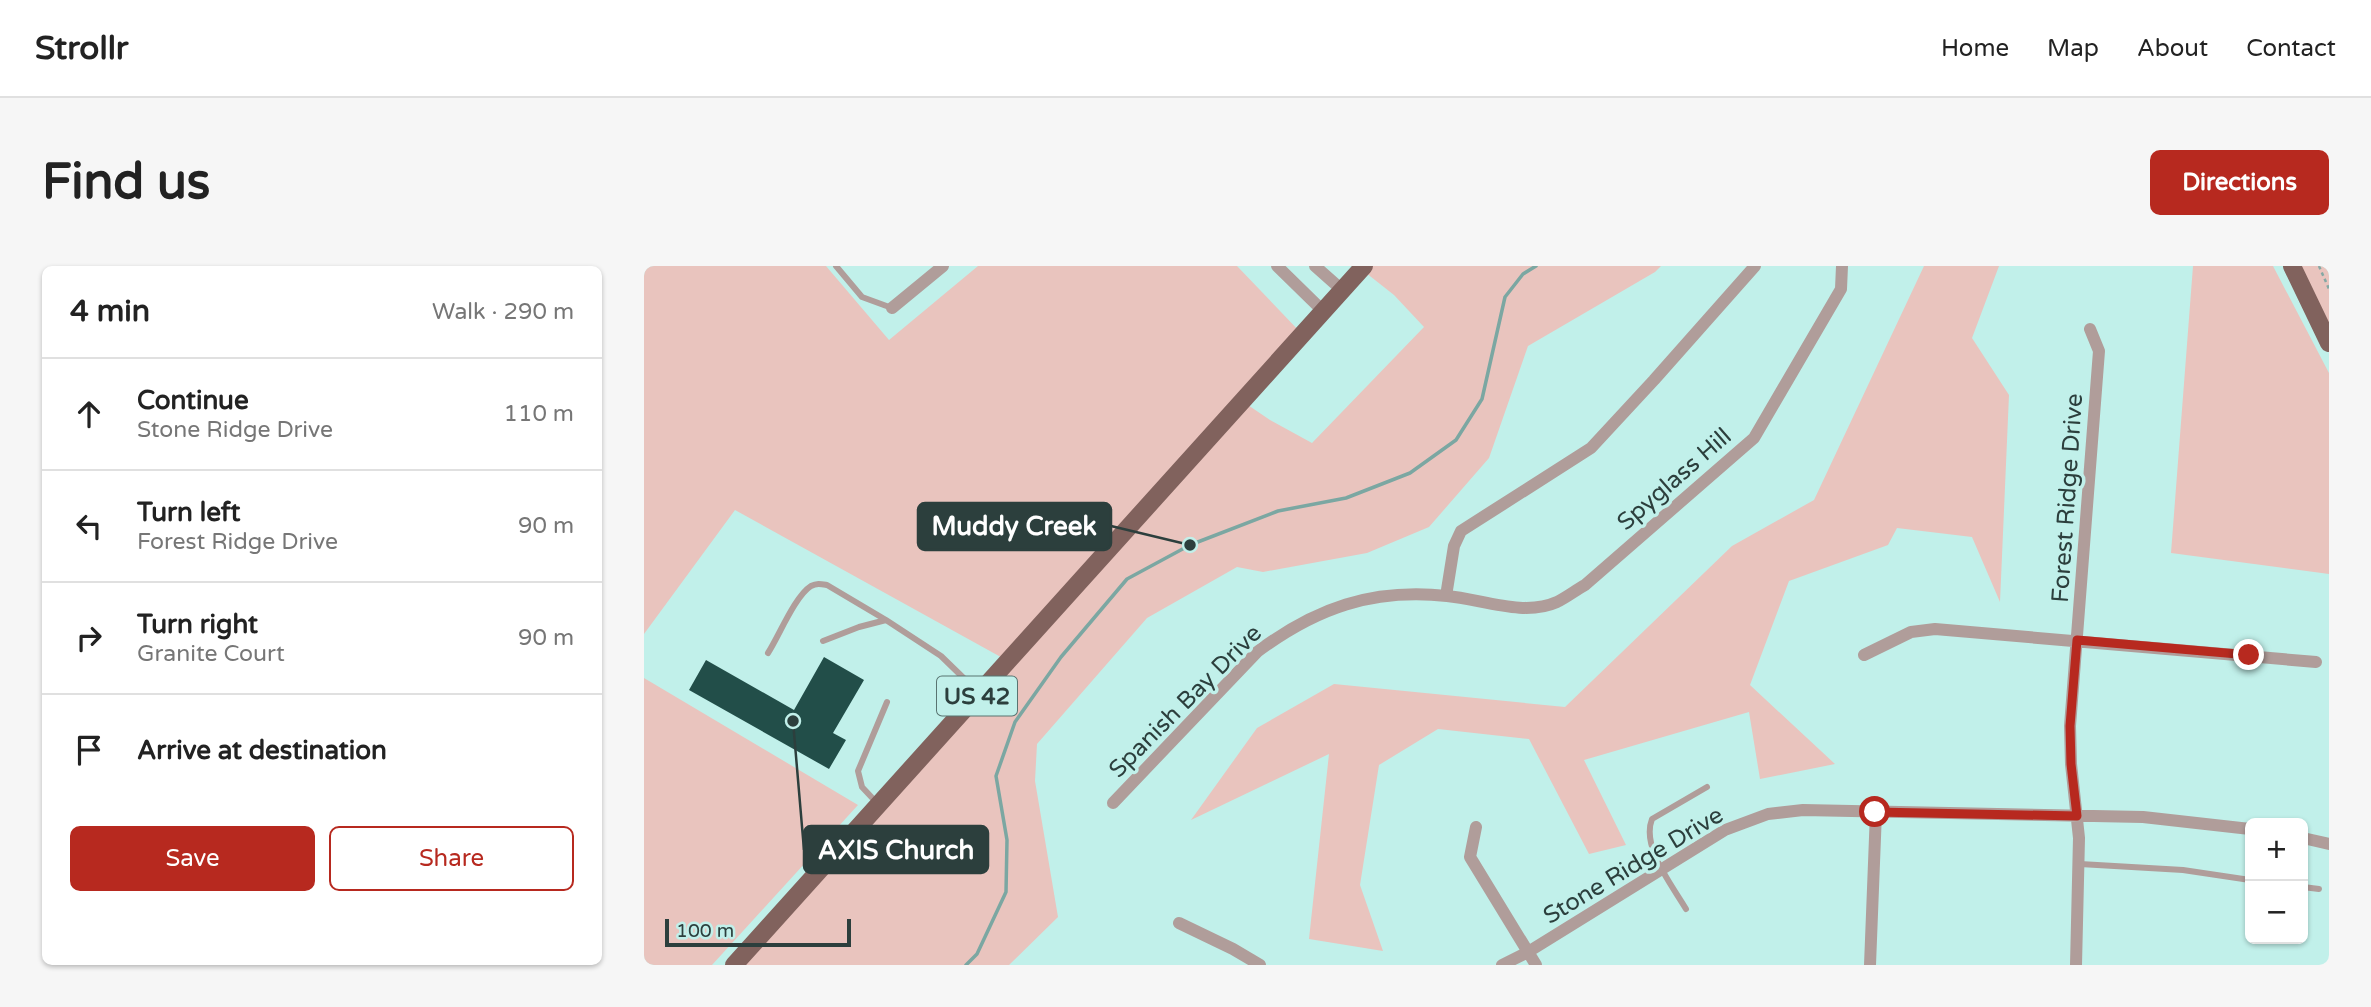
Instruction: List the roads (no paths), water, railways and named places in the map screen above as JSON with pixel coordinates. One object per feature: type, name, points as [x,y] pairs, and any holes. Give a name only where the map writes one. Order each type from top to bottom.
[{"type":"main road","name":"US 42","points":[[734,965],[1364,266]]},
{"type":"main road","points":[[2292,266],[2329,344]]},
{"type":"street","points":[[892,309],[943,266]]},
{"type":"street","points":[[1277,266],[1323,311]]},
{"type":"street","points":[[1315,266],[1342,290]]},
{"type":"street","points":[[1446,596],[1454,546],[1461,531],[1591,448],[1755,266]]},
{"type":"street","name":"Spyglass Hill","points":[[1446,596],[1522,608],[1556,603],[1585,585],[1754,438],[1841,289],[1842,266]]},
{"type":"street","name":"Forest Ridge Drive","points":[[2076,965],[2080,864],[2070,726],[2099,351],[2090,329]]},
{"type":"street","name":"Spanish Bay Drive","points":[[1113,803],[1257,652],[1280,635],[1331,608],[1369,598],[1402,594],[1446,596]]},
{"type":"street","points":[[1864,655],[1912,632],[1935,629],[2316,662]]},
{"type":"street","name":"Stone Ridge Drive","points":[[1502,965],[1528,952],[1725,830],[1768,814],[1803,810],[2143,817],[2245,828]]},
{"type":"street","points":[[1870,965],[1875,812]]},
{"type":"street","points":[[1476,827],[1470,857],[1536,965]]},
{"type":"street","points":[[2308,837],[2329,836]]},
{"type":"street","points":[[2308,838],[2329,844]]},
{"type":"street","points":[[1179,923],[1260,965]]},
{"type":"lane","points":[[836,266],[862,298],[892,309]]},
{"type":"lane","points":[[768,653],[799,600],[809,587],[818,583],[827,585],[886,620],[941,656],[979,693]]},
{"type":"lane","points":[[823,641],[886,620]]},
{"type":"lane","points":[[878,805],[862,787],[858,771],[887,702]]},
{"type":"lane","points":[[1686,909],[1648,840],[1648,828],[1652,819],[1707,787]]},
{"type":"lane","points":[[2080,864],[2183,870],[2245,879]]},
{"type":"lane","points":[[2308,888],[2319,889]]},
{"type":"waterway","points":[[966,965],[977,954],[1006,892],[1007,840],[996,776],[1015,722],[1061,657],[1127,579],[1190,545],[1278,511],[1346,498],[1410,473],[1456,440],[1482,399],[1505,297],[1523,274],[1536,266]]},
{"type":"place","name":"Muddy Creek","points":[[1190,545]]},
{"type":"place","name":"AXIS Church","points":[[793,721]]}]
